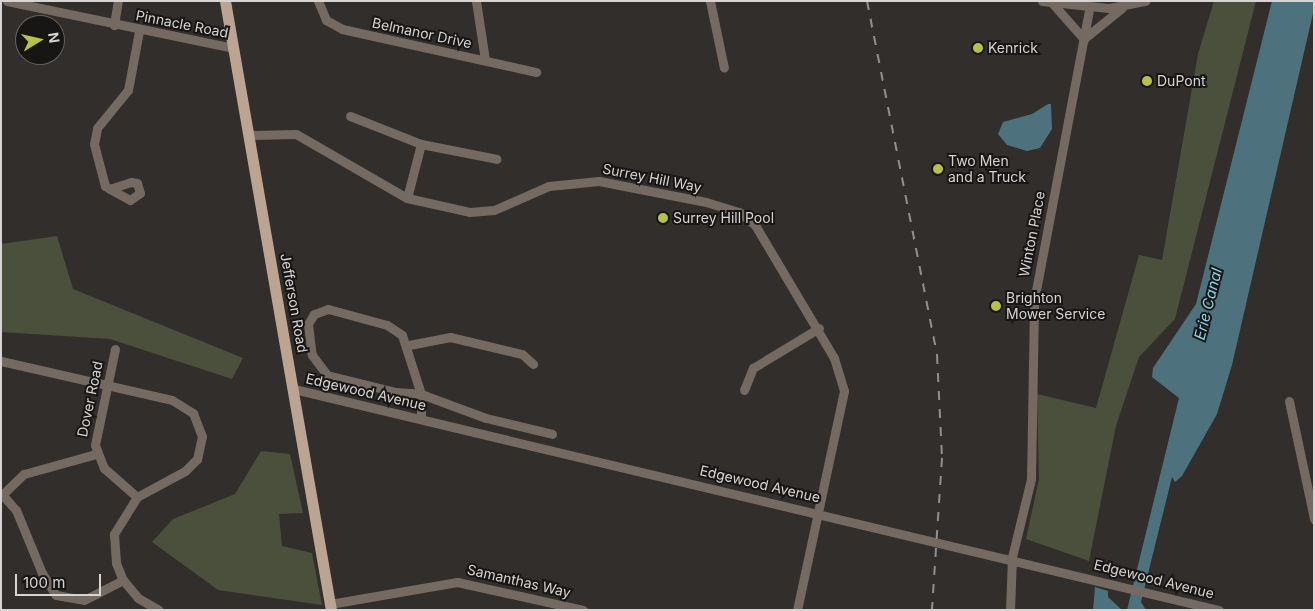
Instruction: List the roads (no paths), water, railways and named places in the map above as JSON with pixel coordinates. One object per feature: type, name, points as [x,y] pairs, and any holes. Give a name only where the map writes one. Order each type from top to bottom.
[{"type":"main road","name":"Jefferson Road","points":[[225,1],[294,389],[330,607]]},
{"type":"street","name":"Pinnacle Road","points":[[7,1],[139,31],[234,48]]},
{"type":"street","points":[[114,25],[118,1]]},
{"type":"street","name":"Belmanor Drive","points":[[318,1],[323,16],[337,28],[536,72]]},
{"type":"street","points":[[476,1],[485,60]]},
{"type":"street","points":[[710,1],[724,68]]},
{"type":"street","points":[[1046,2],[1090,6],[1126,5],[1145,1]]},
{"type":"street","points":[[1046,2],[1070,17],[1084,38],[1126,5]]},
{"type":"street","name":"Winton Place","points":[[1010,610],[1012,557],[1031,479],[1031,362],[1039,267],[1090,6]]},
{"type":"street","points":[[110,189],[98,171],[94,139],[100,124],[125,96],[139,31]]},
{"type":"street","points":[[350,116],[421,144],[497,158]]},
{"type":"street","name":"Surrey Hill Way","points":[[249,135],[296,134],[407,198],[481,213],[550,186],[599,180],[739,212],[764,237],[818,328],[840,368],[844,391],[797,610]]},
{"type":"street","points":[[407,198],[421,144]]},
{"type":"street","points":[[420,418],[421,394],[409,345],[388,325],[328,309],[309,321],[313,359],[327,375],[421,394],[486,418],[552,434]]},
{"type":"street","points":[[744,390],[753,368],[818,328]]},
{"type":"street","points":[[409,345],[450,337],[522,354],[533,364]]},
{"type":"street","name":"Dover Road","points":[[115,349],[95,436],[96,454],[104,468],[137,498]]},
{"type":"street","points":[[1,360],[172,400],[193,413],[202,436],[197,459],[185,471],[137,498],[114,534],[123,580],[138,598],[159,610]]},
{"type":"street","name":"Edgewood Avenue","points":[[294,389],[1012,557],[1220,610]]},
{"type":"street","points":[[1289,400],[1314,519]]},
{"type":"street","points":[[96,454],[24,474],[2,493],[16,510],[42,573],[56,595],[84,600],[123,580]]},
{"type":"street","name":"Samanthas Way","points":[[330,607],[457,582],[583,610]]},
{"type":"water","name":"Erie Canal","points":[[1272,1],[1314,1],[1314,9],[1232,365],[1217,414],[1182,476],[1175,482],[1172,477],[1141,602],[1146,610],[1127,610],[1179,398],[1152,377],[1153,368],[1196,304]]},
{"type":"water","points":[[1051,104],[1052,129],[1040,148],[1027,151],[1007,145],[998,134],[1003,122],[1032,114]]},
{"type":"water","points":[[1095,587],[1108,591],[1108,597],[1122,610],[1093,610]]},
{"type":"railway","points":[[867,1],[937,355],[942,458],[932,610]]},
{"type":"place","name":"Kenrick","points":[[978,48]]},
{"type":"place","name":"DuPont","points":[[1147,81]]},
{"type":"place","name":"Two Men and a Truck","points":[[938,169]]},
{"type":"place","name":"Surrey Hill Pool","points":[[663,218]]},
{"type":"place","name":"Brighton Mower Service","points":[[996,306]]}]
